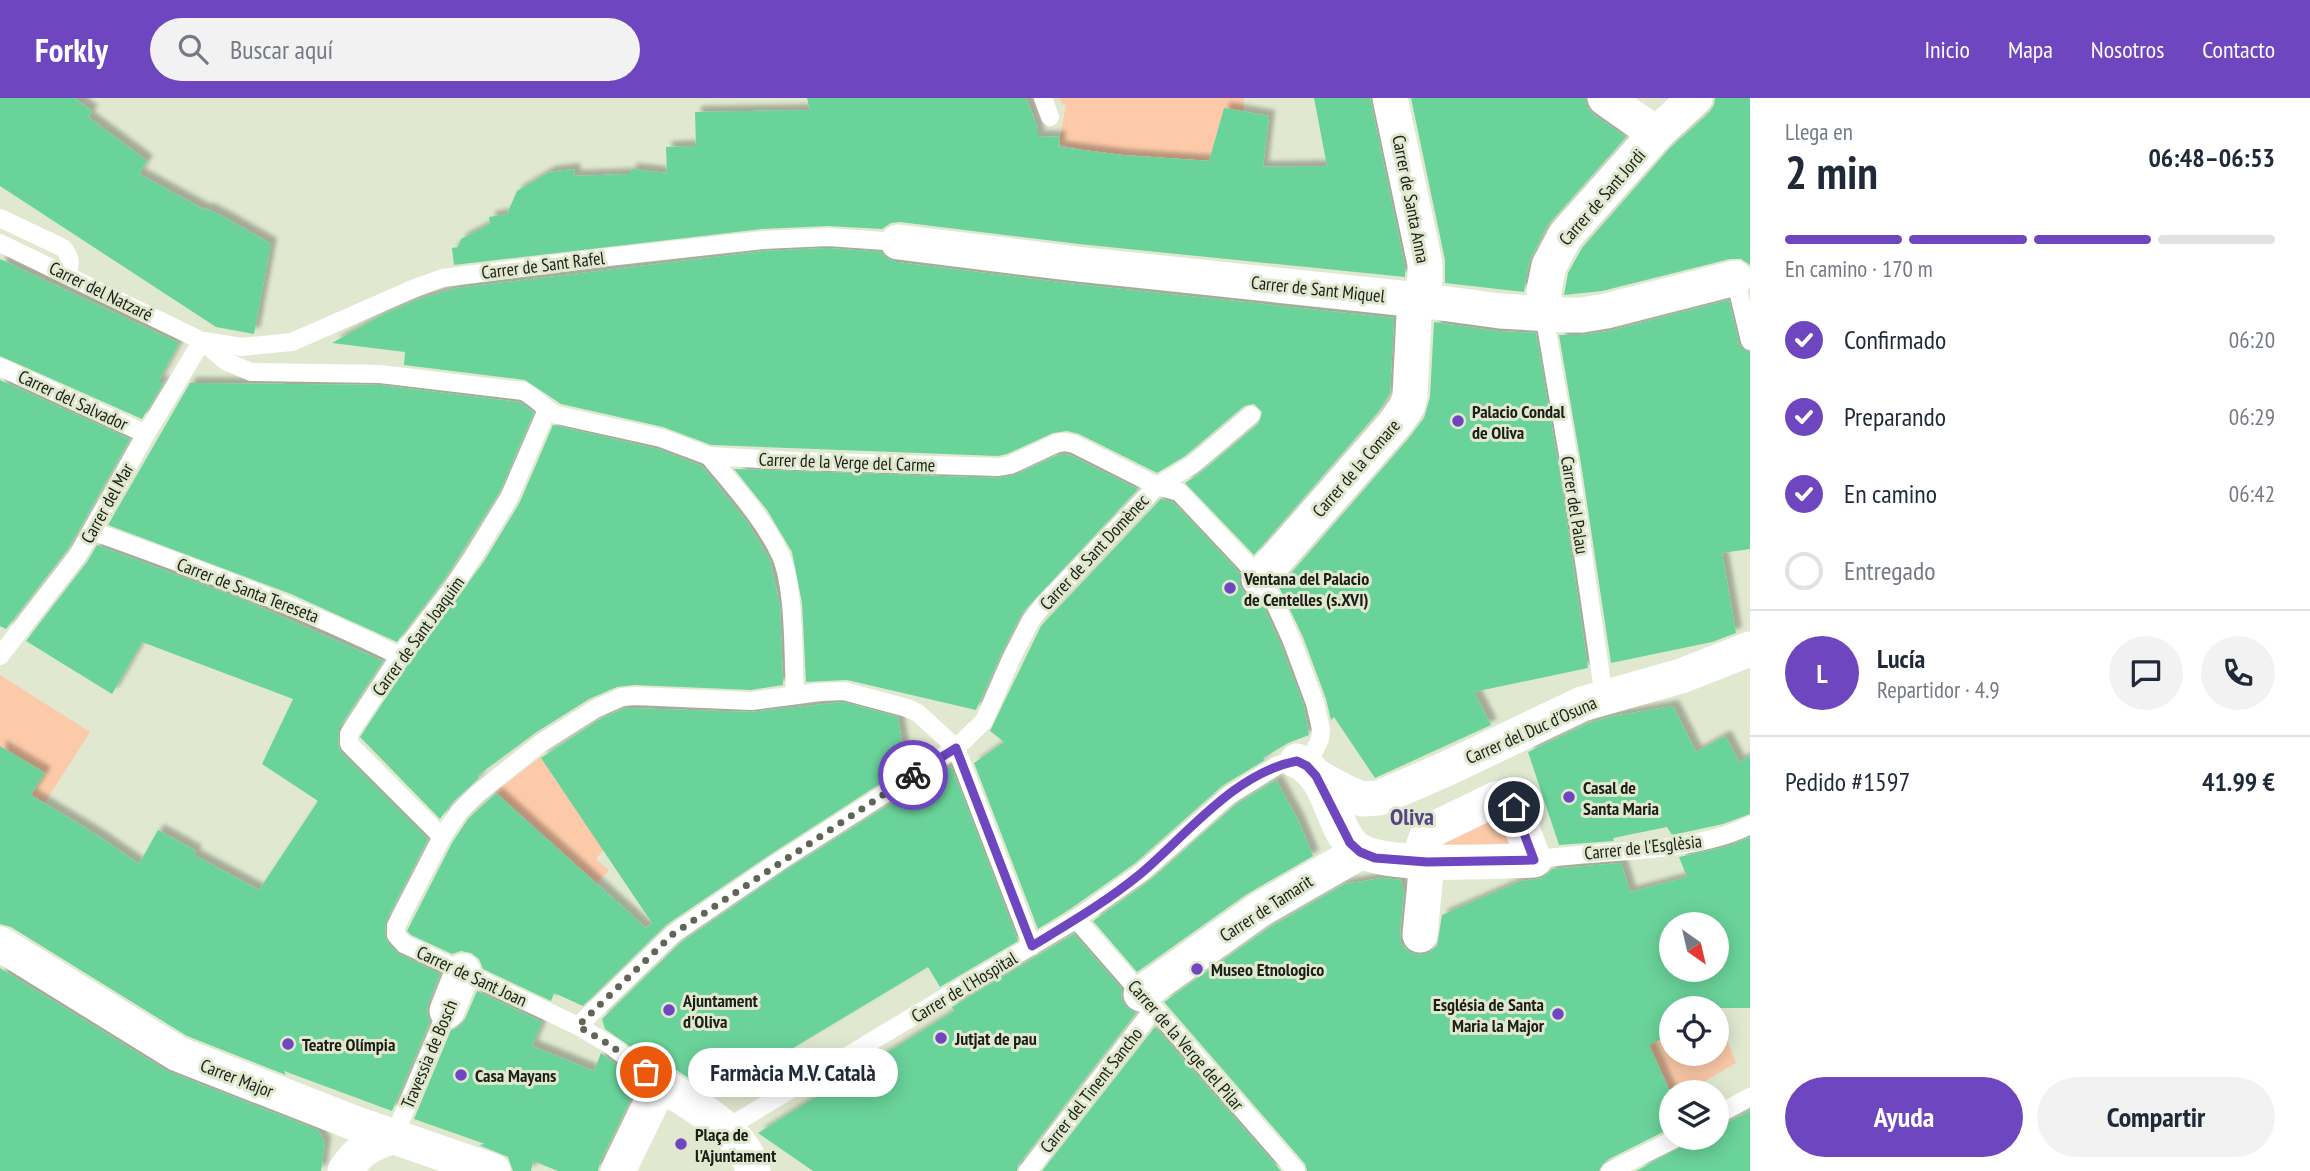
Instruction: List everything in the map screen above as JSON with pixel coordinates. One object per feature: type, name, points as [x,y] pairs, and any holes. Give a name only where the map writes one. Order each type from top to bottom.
[{"type":"street","name":"Carrer de Santa Anna","points":[[1390,98],[1425,264],[1425,279],[1419,300]]},
{"type":"street","points":[[1605,98],[1656,134]]},
{"type":"street","name":"Carrer de Sant Jordi","points":[[1544,314],[1545,280],[1559,245],[1578,220],[1656,134],[1695,98]]},
{"type":"street","name":"Carrer de Sant Miquel","points":[[898,242],[1500,311],[1582,316],[1743,275]]},
{"type":"street","name":"Carrer de la Comare","points":[[1259,579],[1407,407],[1412,386],[1414,315],[1419,300]]},
{"type":"street","name":"Carrer del Duc d'Osuna","points":[[1307,768],[1345,792],[1362,799],[1380,798],[1582,704],[1681,676],[1750,649]]},
{"type":"street","points":[[1307,768],[1350,843],[1360,852],[1375,858],[1427,862],[1534,860],[1509,799],[1498,798],[1427,835],[1424,844],[1427,862],[1420,935]]},
{"type":"street","name":"Carrer de Tamarit","points":[[1148,1002],[1259,910],[1360,852]]},
{"type":"street","name":"Carrer Major","points":[[0,944],[178,1054],[354,1123],[493,1171]]},
{"type":"street","name":"Travessia de Bosch","points":[[447,1011],[463,971]]},
{"type":"street","points":[[618,1171],[652,1101],[664,1086],[725,1129],[744,1148],[752,1171]]},
{"type":"street","points":[[345,1171],[362,1149],[373,1142],[394,1136]]},
{"type":"lane","points":[[1042,98],[1050,117]]},
{"type":"lane","points":[[0,218],[63,248],[71,264],[67,274]]},
{"type":"lane","name":"Carrer de Sant Rafel","points":[[202,341],[241,347],[292,342],[443,278],[763,240],[828,237],[898,242]]},
{"type":"lane","name":"Carrer del Natzaré","points":[[0,243],[202,341]]},
{"type":"lane","points":[[1743,275],[1750,341]]},
{"type":"lane","name":"Carrer del Palau","points":[[1544,314],[1573,485],[1604,697]]},
{"type":"lane","name":"Carrer de la Verge del Carme","points":[[202,341],[227,362],[251,372],[380,374],[523,391],[558,415],[661,438],[709,456],[999,467],[1010,465],[1057,443],[1074,444],[1157,486],[1179,492],[1259,579],[1272,597],[1292,641],[1315,703],[1321,729],[1320,739],[1307,768]]},
{"type":"lane","name":"Carrer del Mar","points":[[0,656],[78,555],[202,341]]},
{"type":"lane","name":"Carrer del Salvador","points":[[0,367],[146,434]]},
{"type":"lane","name":"Carrer de Sant Joaquim","points":[[442,837],[349,744],[349,734],[400,656],[453,587],[509,498],[547,410]]},
{"type":"lane","name":"Carrer de Sant Domènec","points":[[578,1026],[673,934],[777,863],[956,748],[984,721],[1031,620],[1157,486],[1192,465],[1251,415]]},
{"type":"lane","points":[[709,456],[750,507],[781,557],[790,598],[795,695]]},
{"type":"lane","name":"Carrer de Santa Tereseta","points":[[92,531],[283,602],[400,656]]},
{"type":"lane","name":"Carrer de Sant Joan","points":[[664,1086],[610,1045],[578,1026],[404,944],[396,935],[396,926],[442,837],[459,812],[515,762],[541,743],[608,702],[635,696],[751,701],[844,691],[906,708],[932,724],[956,748]]},
{"type":"lane","points":[[956,748],[1032,946]]},
{"type":"lane","name":"Carrer de l'Hospital","points":[[725,1129],[1076,919],[1141,873],[1228,796],[1278,765],[1307,768]]},
{"type":"lane","name":"Carrer de l'Esglèsia","points":[[1534,860],[1703,841],[1737,832],[1750,825]]},
{"type":"lane","name":"Carrer de la Verge del Pilar","points":[[1076,919],[1296,1171]]},
{"type":"lane","name":"Carrer del Tinent Sancho","points":[[1028,1171],[1148,1002]]},
{"type":"lane","name":"Travessia de Bosch","points":[[394,1136],[447,1011]]},
{"type":"lane","points":[[1729,1108],[1750,1097]]},
{"type":"lane","points":[[1610,1171],[1659,1147]]},
{"type":"shaded area","points":[[1059,98],[1244,98],[1243,111],[1224,108],[1215,139],[1214,161],[1125,155],[1059,144],[1066,105],[1062,104]]},
{"type":"shaded area","points":[[0,675],[90,732],[44,804],[31,795],[44,773],[0,746]]},
{"type":"shaded area","points":[[542,756],[554,770],[551,774],[564,792],[611,840],[596,859],[609,870],[595,885],[495,792]]},
{"type":"shaded area","points":[[1498,800],[1532,859],[1428,860],[1428,836]]},
{"type":"shaded area","points":[[1637,1019],[1659,1029],[1659,1066],[1729,1066],[1729,1045],[1736,1063],[1707,1080],[1665,1080]]},
{"type":"building","points":[[0,98],[74,98],[92,111],[88,117],[147,161],[139,174],[271,244],[254,334],[216,327],[0,186]]},
{"type":"building","points":[[807,98],[1026,98],[1038,129],[1038,136],[1060,137],[1059,147],[1122,155],[1209,161],[1224,108],[1269,116],[1263,167],[1327,166],[1314,98],[1370,98],[1405,266],[1405,277],[1079,244],[900,222],[891,223],[882,229],[828,226],[762,229],[454,265],[452,248],[458,247],[461,239],[490,224],[489,217],[507,214],[517,191],[549,172],[574,169],[575,176],[630,174],[631,169],[667,173],[666,147],[696,146],[695,112],[810,110]]},
{"type":"building","points":[[1411,98],[1585,98],[1587,107],[1593,114],[1626,137],[1547,226],[1529,262],[1524,292],[1445,283],[1445,260]]},
{"type":"building","points":[[1715,98],[1750,98],[1750,265],[1741,259],[1730,259],[1602,291],[1564,295],[1568,273],[1582,248],[1670,148],[1709,113]]},
{"type":"building","points":[[828,248],[881,252],[886,258],[896,262],[1394,318],[1390,393],[1378,412],[1254,555],[1185,483],[1259,423],[1262,412],[1254,404],[1244,406],[1185,456],[1157,473],[1079,434],[1067,431],[1053,433],[998,456],[711,445],[663,427],[561,404],[525,380],[404,365],[405,352],[332,343],[384,314],[419,299],[457,288],[764,251]]},
{"type":"building","points":[[0,259],[179,343],[158,382],[164,382],[142,419],[0,356]]},
{"type":"building","points":[[1729,300],[1739,344],[1742,349],[1750,352],[1750,549],[1722,553],[1736,633],[1712,642],[1611,663],[1559,335],[1609,331]]},
{"type":"building","points":[[1434,322],[1497,331],[1536,333],[1588,668],[1474,692],[1491,725],[1375,778],[1334,717],[1331,720],[1303,637],[1279,587],[1424,418],[1430,397]]},
{"type":"building","points":[[0,380],[130,439],[68,549],[6,629],[0,626]]},
{"type":"building","points":[[190,383],[379,385],[519,402],[534,412],[499,493],[444,580],[397,642],[291,594],[108,525]]},
{"type":"building","points":[[553,425],[658,449],[702,466],[748,523],[770,560],[780,606],[783,685],[751,690],[635,685],[617,687],[589,699],[535,733],[477,776],[479,778],[451,804],[440,819],[360,737],[409,663],[483,563],[519,504]]},
{"type":"building","points":[[1060,454],[1070,455],[1138,489],[1022,613],[976,710],[847,680],[806,682],[802,603],[792,552],[767,510],[734,469],[999,478],[1015,475]]},
{"type":"building","points":[[1161,499],[1173,502],[1237,570],[1240,574],[1240,586],[1245,594],[1259,599],[1262,603],[1304,706],[1309,735],[1288,743],[1222,786],[1134,864],[1038,929],[974,763],[1004,742],[990,731],[1041,626]]},
{"type":"building","points":[[97,545],[244,600],[383,661],[339,728],[338,745],[341,752],[428,839],[386,921],[385,935],[388,943],[399,954],[440,974],[428,1004],[430,1021],[392,1111],[284,1071],[286,1075],[187,1036],[11,927],[0,924],[0,746],[45,773],[31,795],[139,864],[158,830],[196,851],[194,855],[259,890],[318,801],[262,764],[293,699],[142,642],[112,694],[26,641]]},
{"type":"building","points":[[843,702],[898,717],[906,767],[666,925],[583,1006],[554,993],[551,1001],[483,969],[479,959],[471,953],[461,951],[452,954],[407,931],[452,843],[468,819],[496,793],[646,928],[652,923],[541,758],[600,719],[625,708],[751,712]]},
{"type":"building","points":[[1673,706],[1696,752],[1725,736],[1739,762],[1750,756],[1750,814],[1723,824],[1672,835],[1667,827],[1613,838],[1614,841],[1559,845],[1528,752],[1589,723],[1613,716]]},
{"type":"building","points":[[948,767],[952,768],[1018,941],[940,987],[928,967],[715,1095],[675,1069],[652,1058],[651,1061],[605,1029],[602,1019],[680,943],[783,872]]},
{"type":"building","points":[[1276,780],[1298,820],[1313,856],[1247,894],[1137,972],[1093,921],[1148,882],[1235,805]]},
{"type":"building","points":[[1750,837],[1750,1008],[1729,1008],[1729,996],[1659,996],[1659,1040],[1649,1045],[1665,1080],[1659,1080],[1659,1134],[1605,1161],[1599,1171],[1307,1171],[1305,1164],[1164,1002],[1270,927],[1345,884],[1382,878],[1401,880],[1404,892],[1401,943],[1409,952],[1419,955],[1429,953],[1437,946],[1442,915],[1521,881],[1543,878],[1552,869],[1621,863],[1630,892],[1687,877],[1679,857],[1730,846]]},
{"type":"building","points":[[1074,934],[1122,989],[1121,997],[1125,1006],[1136,1013],[1019,1164],[1017,1171],[813,1171],[758,1133],[954,1011],[952,1007]]},
{"type":"building","points":[[0,968],[167,1071],[318,1130],[325,1143],[321,1171],[0,1171]]},
{"type":"building","points":[[477,991],[542,1022],[532,1046],[594,1071],[601,1053],[641,1083],[634,1092],[598,1171],[558,1171],[533,1161],[531,1171],[513,1171],[508,1157],[479,1145],[485,1144],[414,1119],[451,1030],[460,1026],[465,1019]]},
{"type":"building","points":[[1155,1027],[1281,1171],[1042,1171]]},
{"type":"building","points":[[1750,1111],[1750,1171],[1636,1171],[1675,1150],[1729,1150],[1729,1122]]},
{"type":"way so far","points":[[646,1072],[610,1045],[578,1026],[673,934],[913,775]]},
{"type":"place","name":"Palacio Condal de Oliva","points":[[1458,421]]},
{"type":"place","name":"Ventana del Palacio de Centelles (s.XVI)","points":[[1230,588]]},
{"type":"place","name":"Casal de Santa Maria","points":[[1569,797]]},
{"type":"place","name":"Museo Etnologico","points":[[1197,969]]},
{"type":"place","name":"Ajuntament d'Oliva","points":[[669,1010]]},
{"type":"place","name":"Església de Santa Maria la Major","points":[[1558,1014]]},
{"type":"place","name":"Jutjat de pau","points":[[941,1038]]},
{"type":"place","name":"Teatre Olímpia","points":[[288,1044]]},
{"type":"place","name":"Farmàcia M.V. Català","points":[[646,1072]]},
{"type":"place","name":"Casa Mayans","points":[[461,1075]]},
{"type":"place","name":"Plaça de l'Ajuntament","points":[[681,1144]]},
{"type":"district","name":"Oliva","points":[[1412,816]]},
{"type":"route","points":[[913,775],[956,748],[1032,946],[1141,873],[1216,804],[1264,772],[1288,762],[1297,761],[1312,771],[1350,843],[1360,852],[1375,858],[1427,862],[1534,860],[1514,807]]}]
